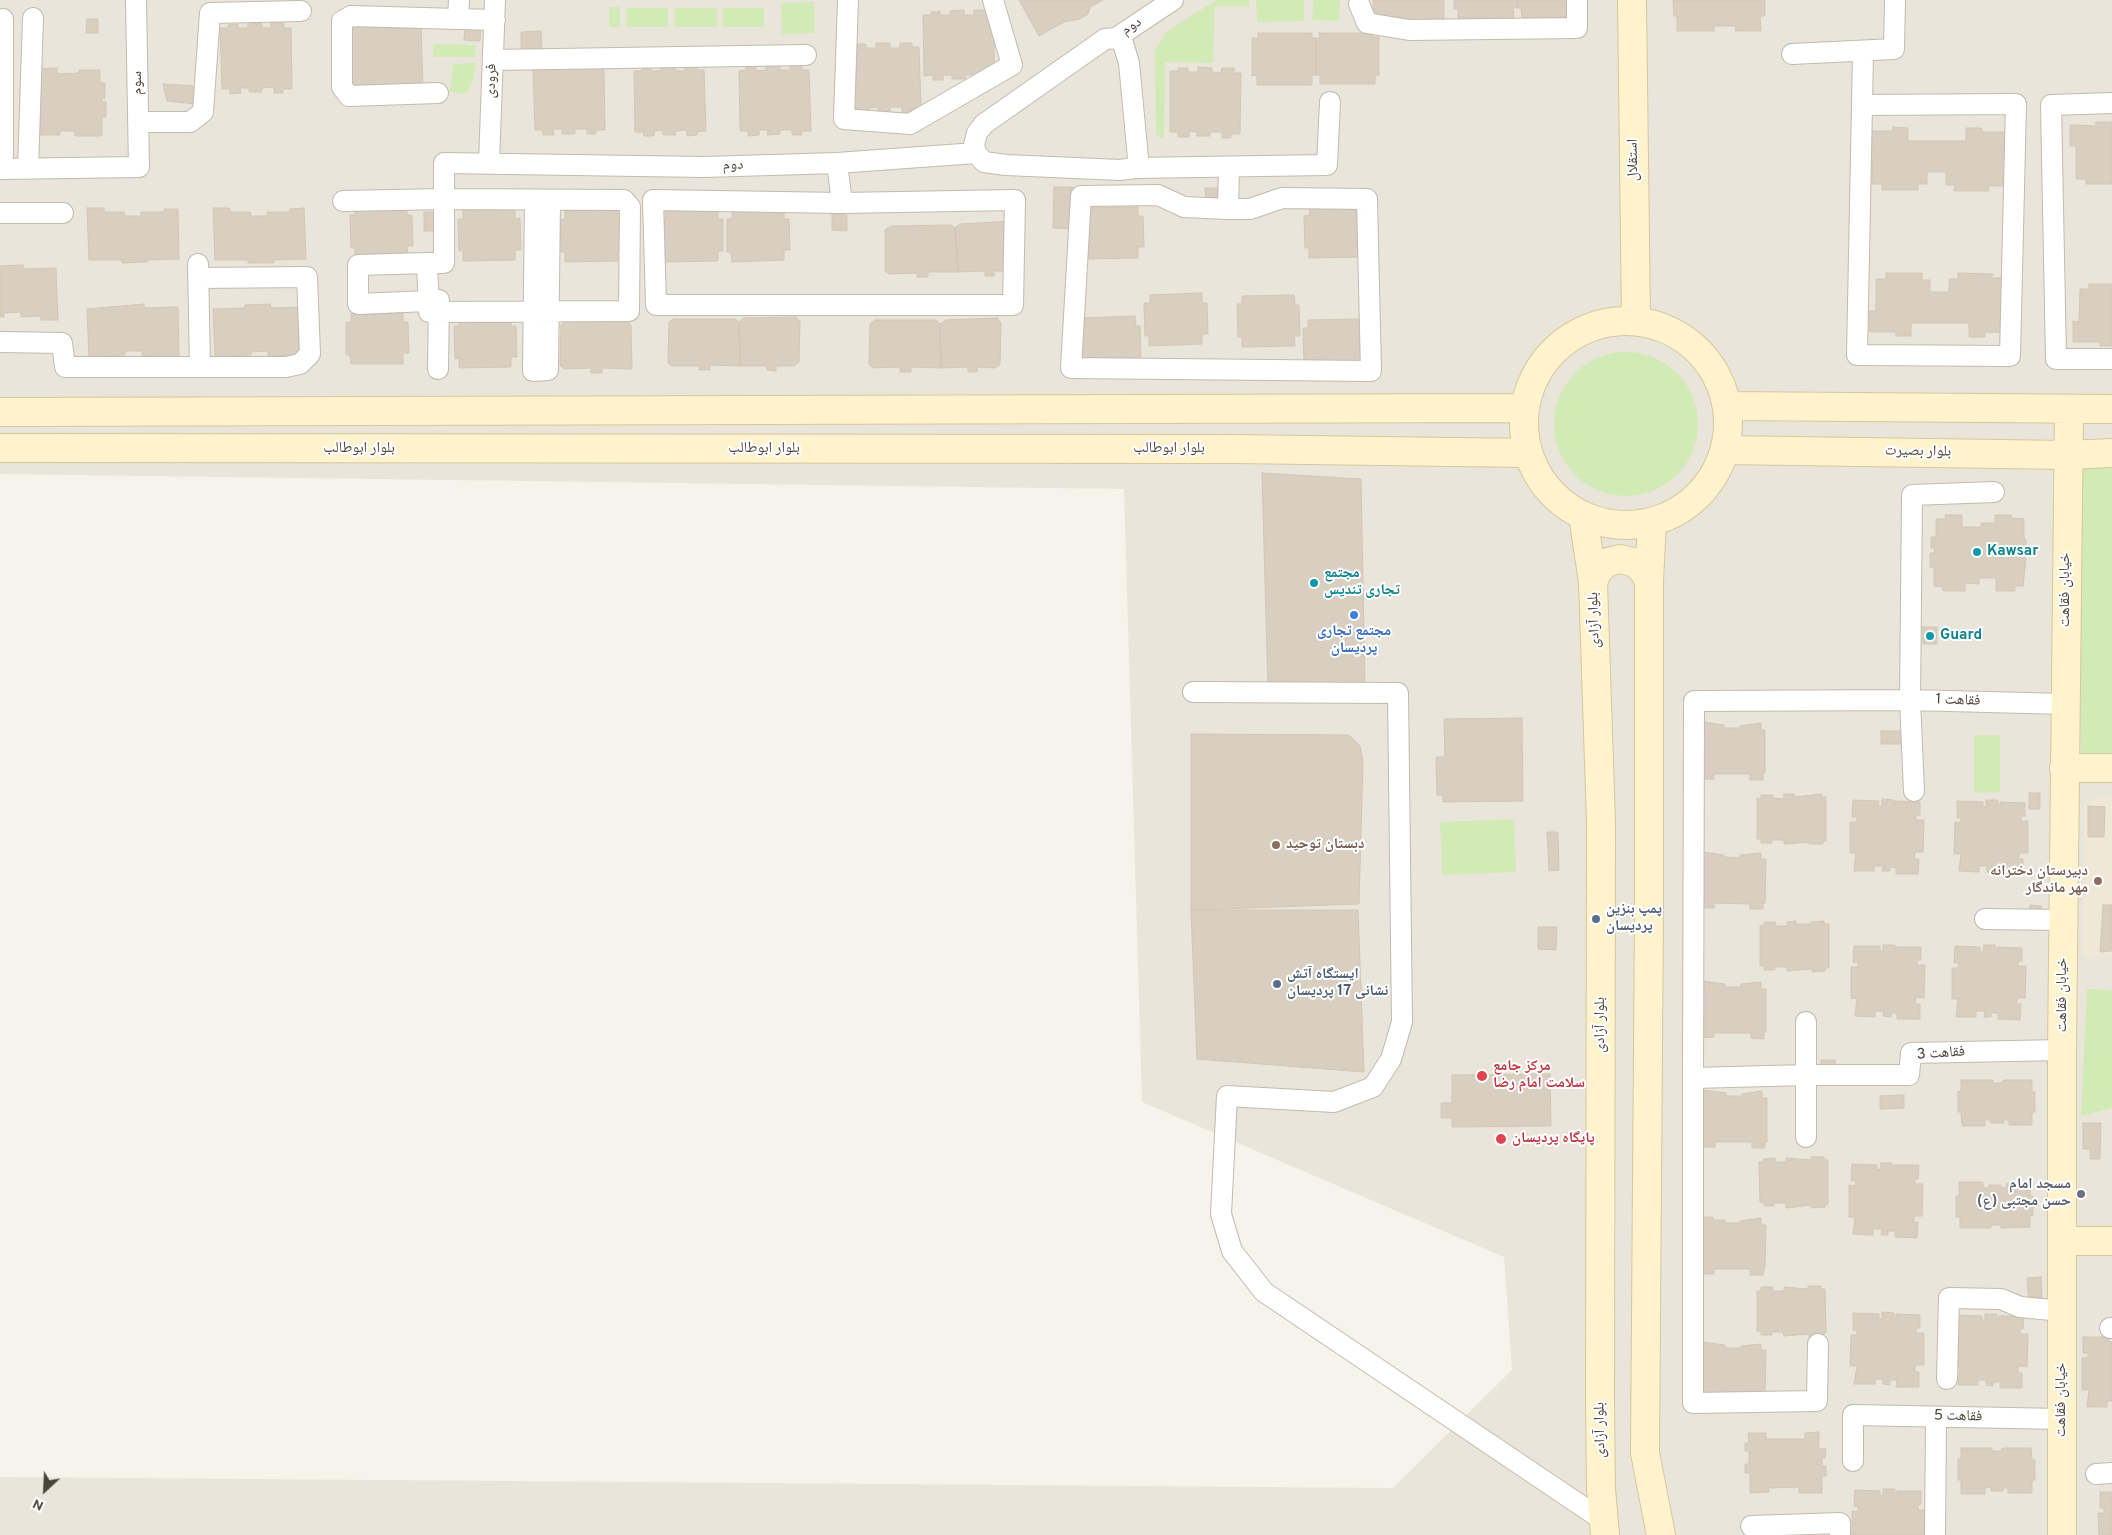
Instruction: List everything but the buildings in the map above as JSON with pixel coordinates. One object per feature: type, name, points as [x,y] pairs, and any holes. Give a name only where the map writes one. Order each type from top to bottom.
[{"type":"main road","name":"استقلال","points":[[1632,0],[1636,321]]},
{"type":"main road","points":[[1636,321],[1662,327],[1686,340],[1705,358],[1719,380],[1727,406],[1728,428],[1725,450],[1715,474],[1698,496],[1676,512],[1652,522],[1617,524],[1583,516],[1559,500],[1540,479],[1528,453],[1524,431],[1524,408],[1533,378],[1551,353],[1575,334],[1604,322],[1636,321]]},
{"type":"main road","points":[[1727,406],[2112,409]]},
{"type":"main road","points":[[0,412],[1524,408]]},
{"type":"main road","name":"خیابان فقاهت","points":[[2062,1535],[2062,1050],[2069,409]]},
{"type":"main road","name":"بلوار ابوطالب","points":[[0,448],[1234,449],[1528,453]]},
{"type":"main road","name":"بلوار بصیرت","points":[[1725,450],[2112,454]]},
{"type":"main road","name":"بلوار آزادی","points":[[1583,516],[1593,582],[1601,822],[1600,1402],[1601,1489],[1605,1528]]},
{"type":"main road","points":[[1652,522],[1649,581],[1649,911],[1645,1453],[1661,1535]]},
{"type":"main road","points":[[1593,582],[1598,570],[1608,562],[1620,559],[1633,562],[1643,570],[1649,581]]},
{"type":"main road","points":[[2064,768],[2112,768]]},
{"type":"main road","points":[[2063,1241],[2112,1241]]},
{"type":"street","name":"سوم","points":[[28,169],[139,167],[136,0]]},
{"type":"street","name":"فرودی","points":[[489,163],[495,0]]},
{"type":"street","points":[[848,0],[844,118],[910,124],[1012,65],[993,0]]},
{"type":"street","name":"دوم","points":[[444,199],[444,163],[704,167],[837,163],[976,153],[974,145],[977,133],[984,124],[1105,39],[1116,38],[1173,0]]},
{"type":"street","points":[[1359,4],[1367,23],[1409,30],[1577,28],[1577,0]]},
{"type":"street","points":[[1792,54],[1894,49],[1895,0]]},
{"type":"street","points":[[438,94],[349,96],[342,87],[342,22],[351,16],[459,10],[495,20]]},
{"type":"street","points":[[138,122],[190,122],[203,112],[210,13],[301,12]]},
{"type":"street","points":[[3,19],[1,169],[28,169],[33,18]]},
{"type":"street","points":[[1116,38],[1123,43],[1129,63],[1138,158],[1135,168]]},
{"type":"street","points":[[1862,104],[2016,104],[2010,356],[1857,355],[1863,51]]},
{"type":"street","points":[[493,60],[806,55]]},
{"type":"street","points":[[976,153],[984,162],[1006,165],[1120,170],[1135,168],[1327,165],[1330,102]]},
{"type":"street","points":[[2112,103],[2051,105],[2056,359],[2112,359]]},
{"type":"street","points":[[837,163],[842,203]]},
{"type":"street","points":[[1228,209],[1229,167]]},
{"type":"street","points":[[1158,195],[1184,207],[1228,209],[1250,209],[1282,198],[1367,199],[1372,371],[1071,368],[1082,196],[1158,195]]},
{"type":"street","points":[[343,201],[444,199],[624,200],[630,207],[629,311],[541,311],[358,304],[358,265],[444,263],[444,199]]},
{"type":"street","points":[[541,311],[543,200]]},
{"type":"street","points":[[653,200],[842,203],[1015,200],[1013,305],[656,305],[653,200]]},
{"type":"street","points":[[0,213],[63,214]]},
{"type":"street","points":[[433,263],[438,369]]},
{"type":"street","points":[[0,342],[62,343],[64,368],[286,367],[300,364],[310,354],[307,277],[198,271],[200,367]]},
{"type":"street","points":[[1914,791],[1910,700],[1912,495],[1994,492]]},
{"type":"street","points":[[1193,692],[1398,693],[1402,1022],[1391,1059],[1373,1087],[1334,1102],[1227,1096],[1221,1214],[1232,1251],[1264,1292],[1605,1528]]},
{"type":"street","name":"فقاهت 1","points":[[1693,1078],[1694,701],[1910,700],[2065,704]]},
{"type":"street","points":[[1985,919],[2063,920]]},
{"type":"street","points":[[1806,1022],[1806,1137]]},
{"type":"street","name":"فقاهت 3","points":[[1806,1075],[1909,1075],[1911,1053],[2062,1050]]},
{"type":"street","points":[[1806,1075],[1693,1078],[1693,1403],[1817,1401],[1818,1344]]},
{"type":"street","points":[[1947,1379],[1949,1298],[2001,1299],[2020,1308],[2062,1311]]},
{"type":"street","name":"فقاهت 5","points":[[1853,1461],[1853,1415],[2062,1419]]},
{"type":"street","points":[[1935,1535],[1936,1417]]},
{"type":"street","points":[[1751,1526],[1840,1523],[1840,1535]]},
{"type":"shaded area","points":[[0,0],[2112,0],[2112,1535],[0,1535],[0,1477],[1393,1488],[1512,1370],[1504,1257],[1142,1102],[1124,489],[0,474]]},
{"type":"shaded area","name":"دبیرستان دخترانه مهر ماندگار","points":[[2098,796],[2112,796],[2112,957],[2082,957],[2085,805]]},
{"type":"green space","points":[[1216,0],[1249,0],[1249,6],[1215,6],[1213,63],[1165,62],[1164,139],[1156,134],[1155,51],[1166,32]]},
{"type":"green space","points":[[1256,0],[1304,0],[1304,21],[1257,22]]},
{"type":"green space","points":[[1313,0],[1340,0],[1339,21],[1312,20]]},
{"type":"green space","points":[[814,2],[815,33],[782,34],[781,3]]},
{"type":"green space","points":[[609,7],[620,7],[620,27],[609,27]]},
{"type":"green space","points":[[627,8],[668,8],[668,27],[626,27]]},
{"type":"green space","points":[[675,8],[717,8],[717,27],[675,27]]},
{"type":"green space","points":[[723,8],[764,8],[764,27],[723,27]]},
{"type":"green space","points":[[433,44],[476,45],[475,57],[433,57]]},
{"type":"green space","points":[[476,63],[473,80],[468,91],[463,94],[450,92],[453,64]]},
{"type":"green space","points":[[1626,352],[1654,357],[1677,373],[1693,396],[1698,424],[1693,452],[1677,475],[1654,491],[1626,496],[1598,491],[1575,475],[1559,452],[1554,424],[1559,396],[1575,373],[1598,357]]},
{"type":"green space","points":[[2077,459],[2112,459],[2112,753],[2081,753]]},
{"type":"green space","points":[[1974,735],[2000,735],[2000,792],[1974,793]]},
{"type":"green space","points":[[1514,819],[1516,872],[1442,875],[1440,822]]},
{"type":"green space","points":[[2087,989],[2112,990],[2112,1108],[2081,1116]]},
{"type":"place","name":"Kawsar","points":[[1977,552]]},
{"type":"place","name":"مجتمع تجاری تندیس","points":[[1314,583]]},
{"type":"place","name":"مجتمع تجاری پردیسان","points":[[1354,615]]},
{"type":"place","name":"Guard","points":[[1930,636]]},
{"type":"place","name":"دبستان توحید","points":[[1276,845]]},
{"type":"place","name":"دبیرستان دخترانه مهر ماندگار","points":[[2098,881]]},
{"type":"place","name":"پمپ بنزین پردیسان","points":[[1596,919]]},
{"type":"place","name":"ایستگاه آتش نشانی 17 پردیسان","points":[[1277,984]]},
{"type":"place","name":"مرکز جامع سلامت امام رضا","points":[[1482,1076]]},
{"type":"place","name":"پایگاه پردیسان","points":[[1501,1139]]},
{"type":"place","name":"مسجد امام حسن مجتبی (ع)","points":[[2081,1194]]}]
